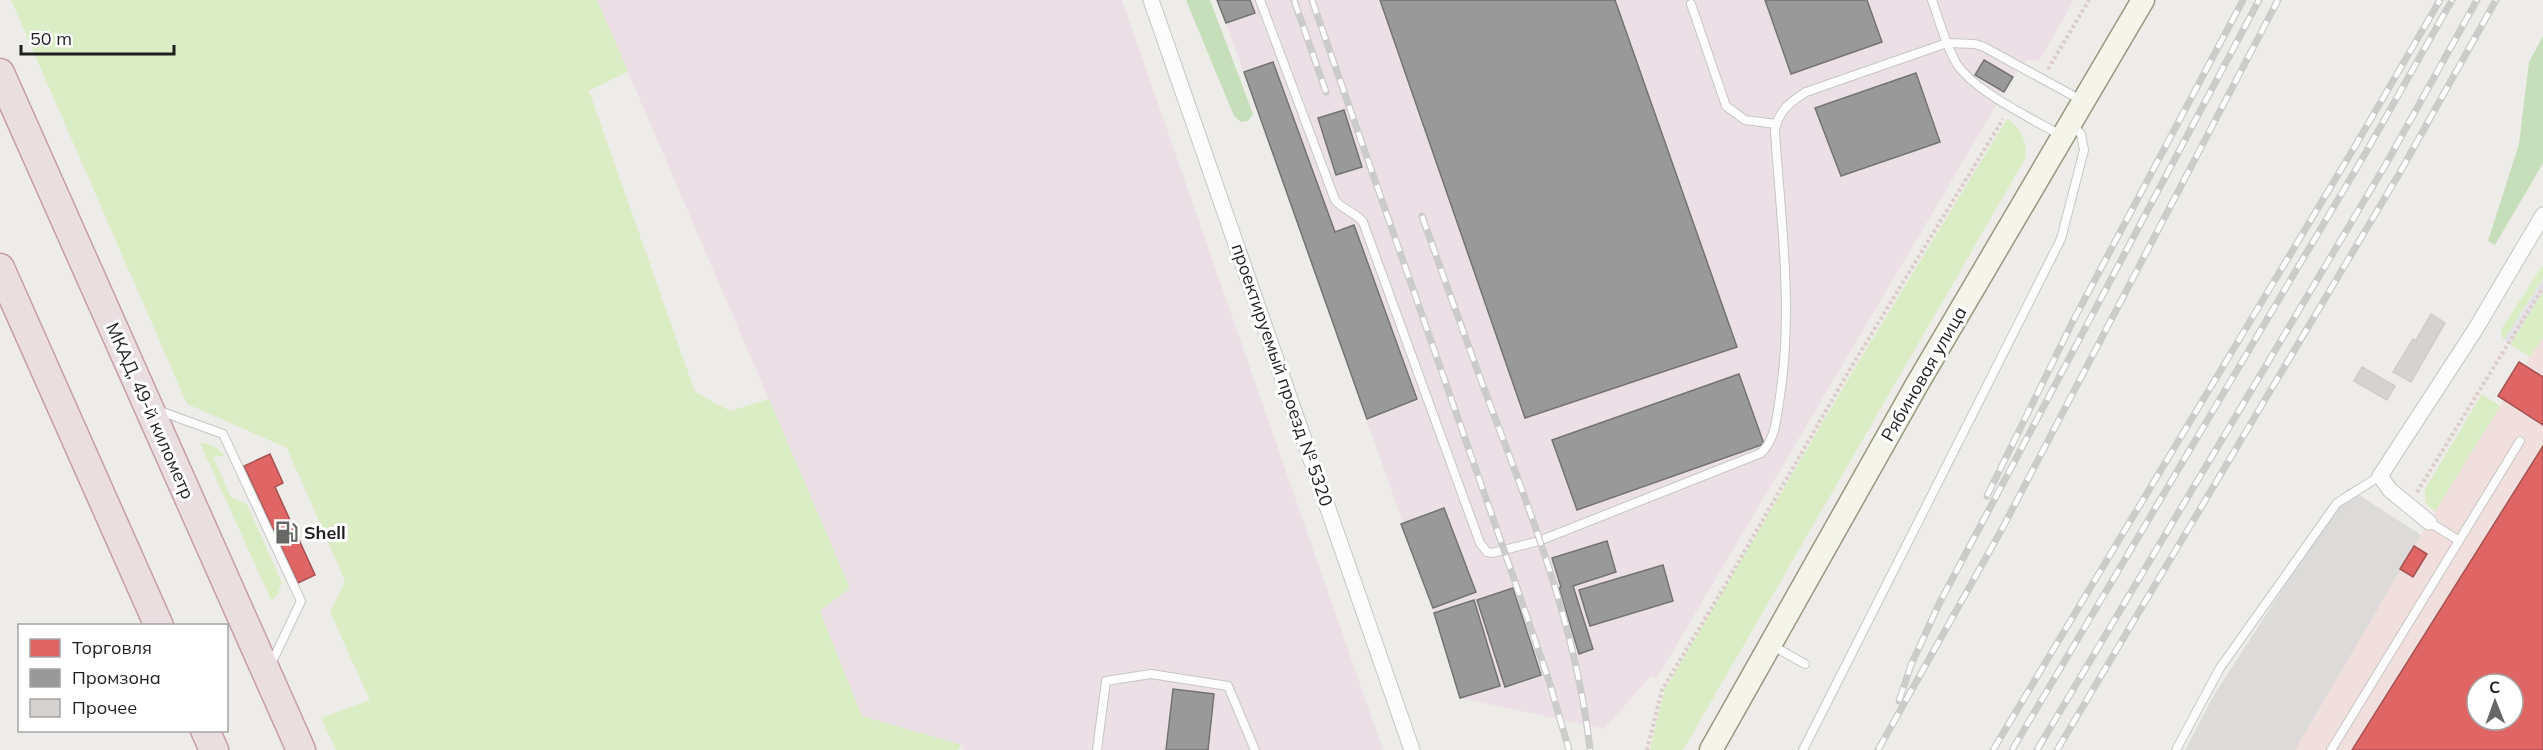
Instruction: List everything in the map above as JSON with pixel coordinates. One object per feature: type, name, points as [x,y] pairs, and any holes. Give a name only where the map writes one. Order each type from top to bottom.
[{"type":"highway","name":"МКАД, 49-й километр","points":[[0,72],[301,750]]},
{"type":"highway","points":[[0,268],[158,624]]},
{"type":"highway","points":[[207,732],[214,750]]},
{"type":"street","name":"проектируемый проезд № 5320","points":[[1151,0],[1412,750]]},
{"type":"street","name":"Рябиновая улица","points":[[1711,750],[1916,386],[2143,0]]},
{"type":"street","points":[[2428,522],[2390,490],[2380,476],[2475,330],[2543,215]]},
{"type":"lane","points":[[1260,0],[1335,200],[1344,210],[1363,222],[1480,543],[1487,552],[1539,541],[1761,453],[1769,446],[1775,428],[1784,372],[1788,319],[1776,124],[1784,108],[1806,92],[1947,43],[1975,44],[1984,47],[2082,101]]},
{"type":"lane","points":[[1803,750],[2061,239],[2084,150],[2080,134],[2016,110],[1962,71],[1947,43],[1932,0]]},
{"type":"lane","points":[[1691,4],[1726,106],[1745,120],[1776,124]]},
{"type":"lane","points":[[148,407],[223,434],[301,601],[266,673]]},
{"type":"lane","points":[[2331,750],[2520,441]]},
{"type":"lane","points":[[2176,750],[2220,668],[2337,503],[2380,476]]},
{"type":"lane","points":[[2428,522],[2458,540]]},
{"type":"lane","points":[[1772,645],[1805,664]]},
{"type":"lane","points":[[1097,750],[1106,681],[1151,674],[1228,686],[1255,750]]},
{"type":"path","points":[[2042,79],[2089,0]]},
{"type":"path","points":[[1647,750],[1662,690],[1852,364],[2004,118],[2016,110]]},
{"type":"path","points":[[2409,505],[2543,287]]},
{"type":"shaded area","points":[[597,0],[1122,0],[1383,750],[964,750],[962,745],[862,717],[819,611],[850,588]]},
{"type":"shaded area","points":[[1218,0],[2074,0],[2039,61],[2027,60],[2013,77],[1657,678],[1651,676],[1604,729],[1460,698],[1433,608]]},
{"type":"shaded area","points":[[2543,279],[2543,292],[2510,344],[2504,340]]},
{"type":"shaded area","points":[[2543,337],[2543,750],[2295,750],[2400,569],[2500,406],[2503,400],[2498,396],[2519,362],[2525,365]]},
{"type":"shaded area","points":[[2348,488],[2421,535],[2295,750],[2185,750],[2214,695]]},
{"type":"green space","points":[[11,0],[597,0],[628,71],[589,91],[695,392],[730,411],[769,399],[850,588],[820,611],[862,716],[962,745],[958,750],[336,750],[321,718],[370,700],[330,612],[345,581],[287,448],[187,404]]},
{"type":"green space","points":[[1186,0],[1210,0],[1253,114],[1248,121],[1241,122],[1234,116]]},
{"type":"green space","points":[[2543,36],[2543,163],[2495,245],[2488,241],[2519,144],[2529,62]]},
{"type":"green space","points":[[2007,119],[2022,136],[2025,159],[1683,750],[1650,750],[1664,691],[1853,371]]},
{"type":"green space","points":[[2543,265],[2543,279],[2504,340],[2501,333],[2502,328]]},
{"type":"green space","points":[[2543,292],[2543,337],[2530,357],[2510,344]]},
{"type":"green space","points":[[2482,394],[2500,406],[2435,512],[2425,502],[2425,489]]},
{"type":"green space","points":[[200,443],[214,446],[222,453],[224,456],[213,457],[231,497],[247,504],[282,583],[276,597],[271,600]]},
{"type":"building: Торговля","points":[[2519,362],[2543,377],[2543,425],[2498,396]]},
{"type":"building: Торговля","points":[[2543,446],[2543,750],[2352,750]]},
{"type":"building: Торговля","points":[[270,454],[283,483],[275,487],[315,575],[298,583],[244,466]]},
{"type":"building: Торговля","points":[[2414,546],[2427,554],[2413,577],[2400,569]]},
{"type":"building: Промзона","points":[[1217,0],[1250,0],[1255,13],[1226,23]]},
{"type":"building: Промзона","points":[[1380,0],[1615,0],[1737,347],[1525,418]]},
{"type":"building: Промзона","points":[[1765,0],[1867,0],[1882,42],[1791,74]]},
{"type":"building: Промзона","points":[[1984,60],[2013,77],[2004,92],[1975,75]]},
{"type":"building: Промзона","points":[[1273,62],[1335,232],[1354,225],[1417,399],[1367,419],[1244,72]]},
{"type":"building: Промзона","points":[[1916,73],[1940,142],[1841,176],[1815,108]]},
{"type":"building: Промзона","points":[[1344,110],[1362,167],[1336,175],[1318,118]]},
{"type":"building: Промзона","points":[[1739,374],[1764,444],[1577,510],[1552,440]]},
{"type":"building: Промзона","points":[[1444,508],[1476,592],[1433,608],[1401,524]]},
{"type":"building: Промзона","points":[[1607,541],[1616,572],[1573,586],[1593,649],[1579,654],[1552,558]]},
{"type":"building: Промзона","points":[[1663,565],[1673,601],[1590,626],[1579,590]]},
{"type":"building: Промзона","points":[[1513,588],[1541,675],[1505,687],[1477,600]]},
{"type":"building: Промзона","points":[[1474,600],[1500,686],[1460,698],[1434,613]]},
{"type":"building: Промзона","points":[[1173,689],[1214,694],[1208,750],[1166,750]]},
{"type":"building: Прочее","points":[[2431,314],[2445,323],[2411,382],[2393,372]]},
{"type":"building: Прочее","points":[[2362,367],[2395,386],[2387,400],[2354,381]]},
{"type":"railway","points":[[1294,0],[1326,92]]},
{"type":"railway","points":[[1312,0],[1549,681],[1569,750]]},
{"type":"railway","points":[[1987,496],[2072,323],[2243,0]]},
{"type":"railway","points":[[1899,701],[1911,665],[1939,604],[2259,0]]},
{"type":"railway","points":[[1878,750],[2002,529],[2278,0]]},
{"type":"railway","points":[[1993,750],[2354,148],[2440,0]]},
{"type":"railway","points":[[2012,750],[2365,154],[2452,0]]},
{"type":"railway","points":[[2037,750],[2386,164],[2477,0]]},
{"type":"railway","points":[[2057,750],[2399,174],[2496,0]]},
{"type":"railway","points":[[1422,216],[1547,562],[1578,674],[1590,750]]},
{"type":"place","name":"Shell","points":[[286,533]]}]
